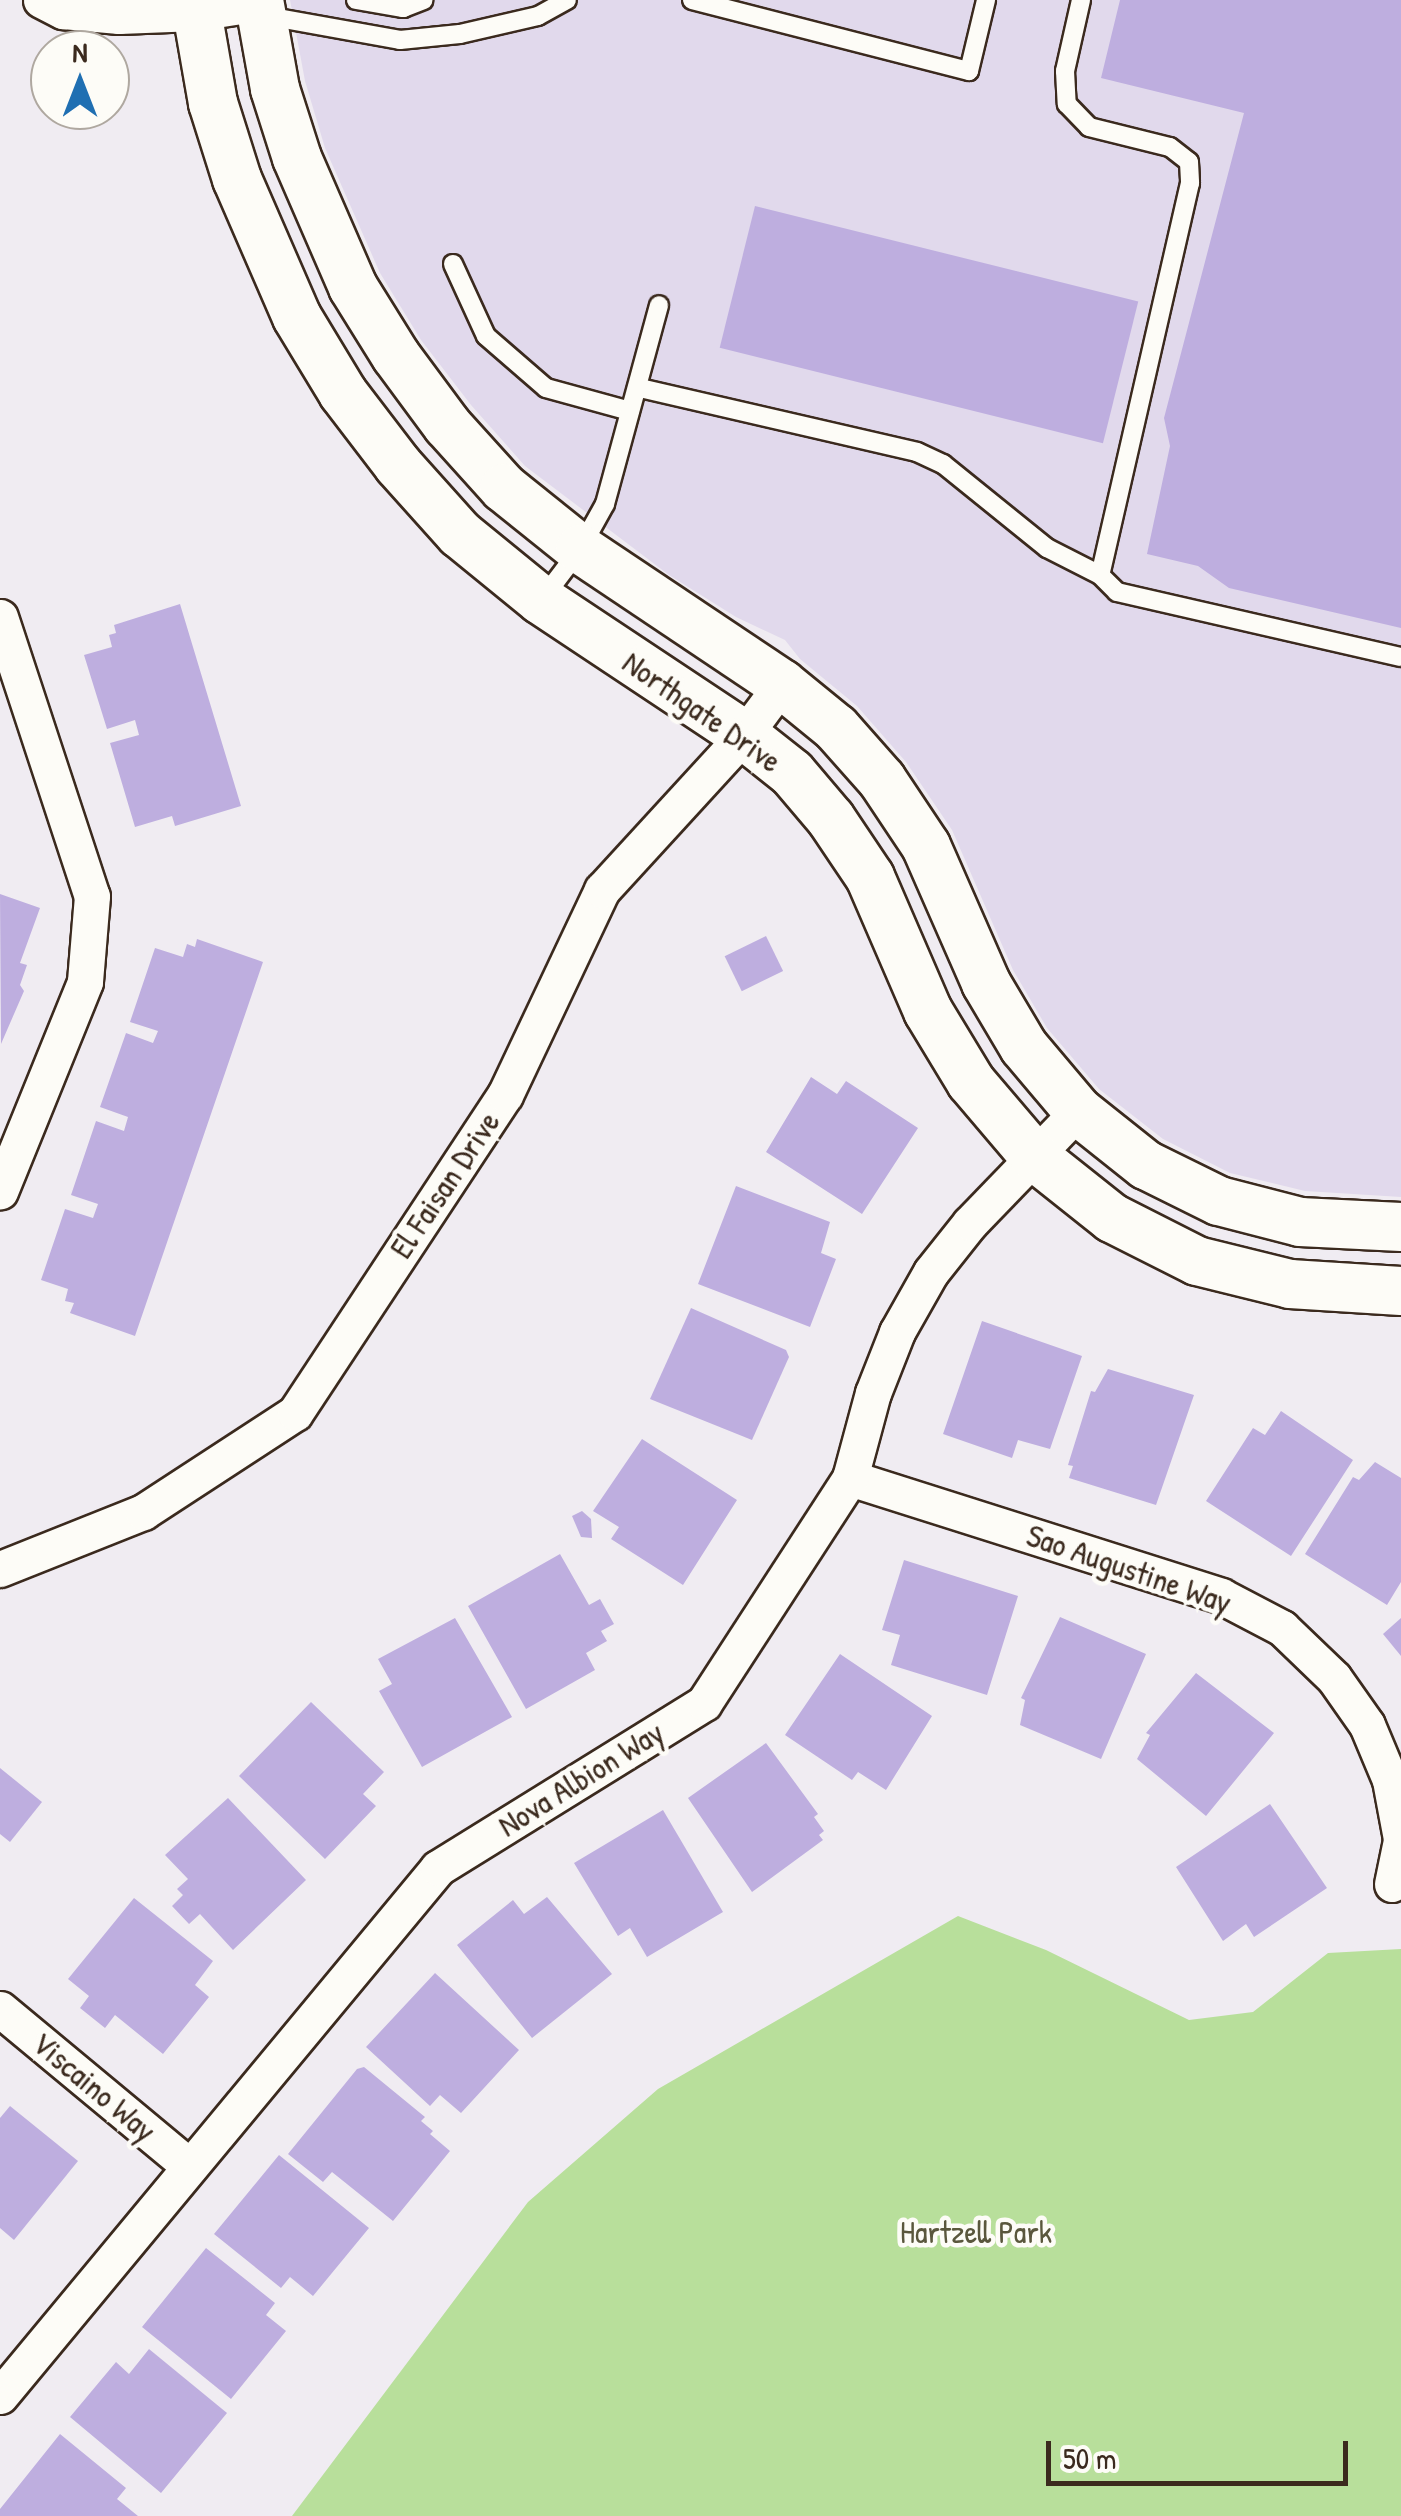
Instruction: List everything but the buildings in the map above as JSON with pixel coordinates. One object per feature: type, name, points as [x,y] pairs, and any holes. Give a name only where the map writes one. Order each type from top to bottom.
[{"type":"street","points":[[42,0],[63,11],[119,16],[196,6],[260,6]]},
{"type":"street","name":"Northgate Drive","points":[[196,6],[213,104],[237,179],[297,318],[343,392],[398,465],[460,534],[541,600],[744,734],[792,774],[870,877],[937,1025],[971,1082],[1034,1156],[1112,1218],[1197,1261],[1290,1284],[1401,1291]]},
{"type":"street","name":"Northgate Drive","points":[[260,6],[276,89],[297,158],[354,287],[448,425],[504,488],[580,550],[782,684],[836,728],[882,780],[926,846],[986,984],[1024,1047],[1078,1111],[1146,1164],[1219,1202],[1300,1222],[1401,1227]]},
{"type":"street","points":[[0,616],[92,896],[85,982],[0,1191]]},
{"type":"street","name":"El Faisan Drive","points":[[0,1569],[143,1512],[294,1413],[505,1095],[602,890],[744,734],[782,684]]},
{"type":"street","name":"Nova Albion Way","points":[[0,2396],[188,2164],[438,1868],[704,1703],[850,1478],[873,1392],[898,1332],[941,1260],[1078,1111]]},
{"type":"street","name":"Sao Augustine Way","points":[[850,1478],[1221,1596],[1282,1628],[1334,1678],[1367,1724],[1390,1780],[1401,1839],[1392,1884]]},
{"type":"street","name":"Viscaino Way","points":[[0,2009],[188,2164]]},
{"type":"lane","points":[[356,0],[403,8],[424,0]]},
{"type":"lane","points":[[260,6],[400,40],[460,34],[538,16],[568,0]]},
{"type":"lane","points":[[692,0],[969,70],[986,0]]},
{"type":"lane","points":[[1081,0],[1065,70],[1067,104],[1088,127],[1170,147],[1189,162],[1190,182],[1100,575]]},
{"type":"lane","points":[[453,264],[486,336],[546,388],[630,411]]},
{"type":"lane","points":[[541,600],[580,550],[605,504],[640,388],[659,305]]},
{"type":"lane","points":[[640,388],[917,452],[943,464],[1046,548],[1100,575],[1117,592],[1401,658]]},
{"type":"shaded area","points":[[290,0],[1401,0],[1401,1197],[1305,1191],[1230,1173],[1163,1139],[1099,1089],[1047,1028],[1013,970],[952,830],[906,762],[857,706],[800,659],[785,640],[736,617],[669,575],[525,466],[421,340],[380,273],[325,148],[305,81]]},
{"type":"green space","name":"Hartzell Park","points":[[958,1916],[1046,1950],[1189,2020],[1253,2012],[1328,1953],[1401,1949],[1401,2516],[292,2516],[528,2202],[658,2089]]}]
